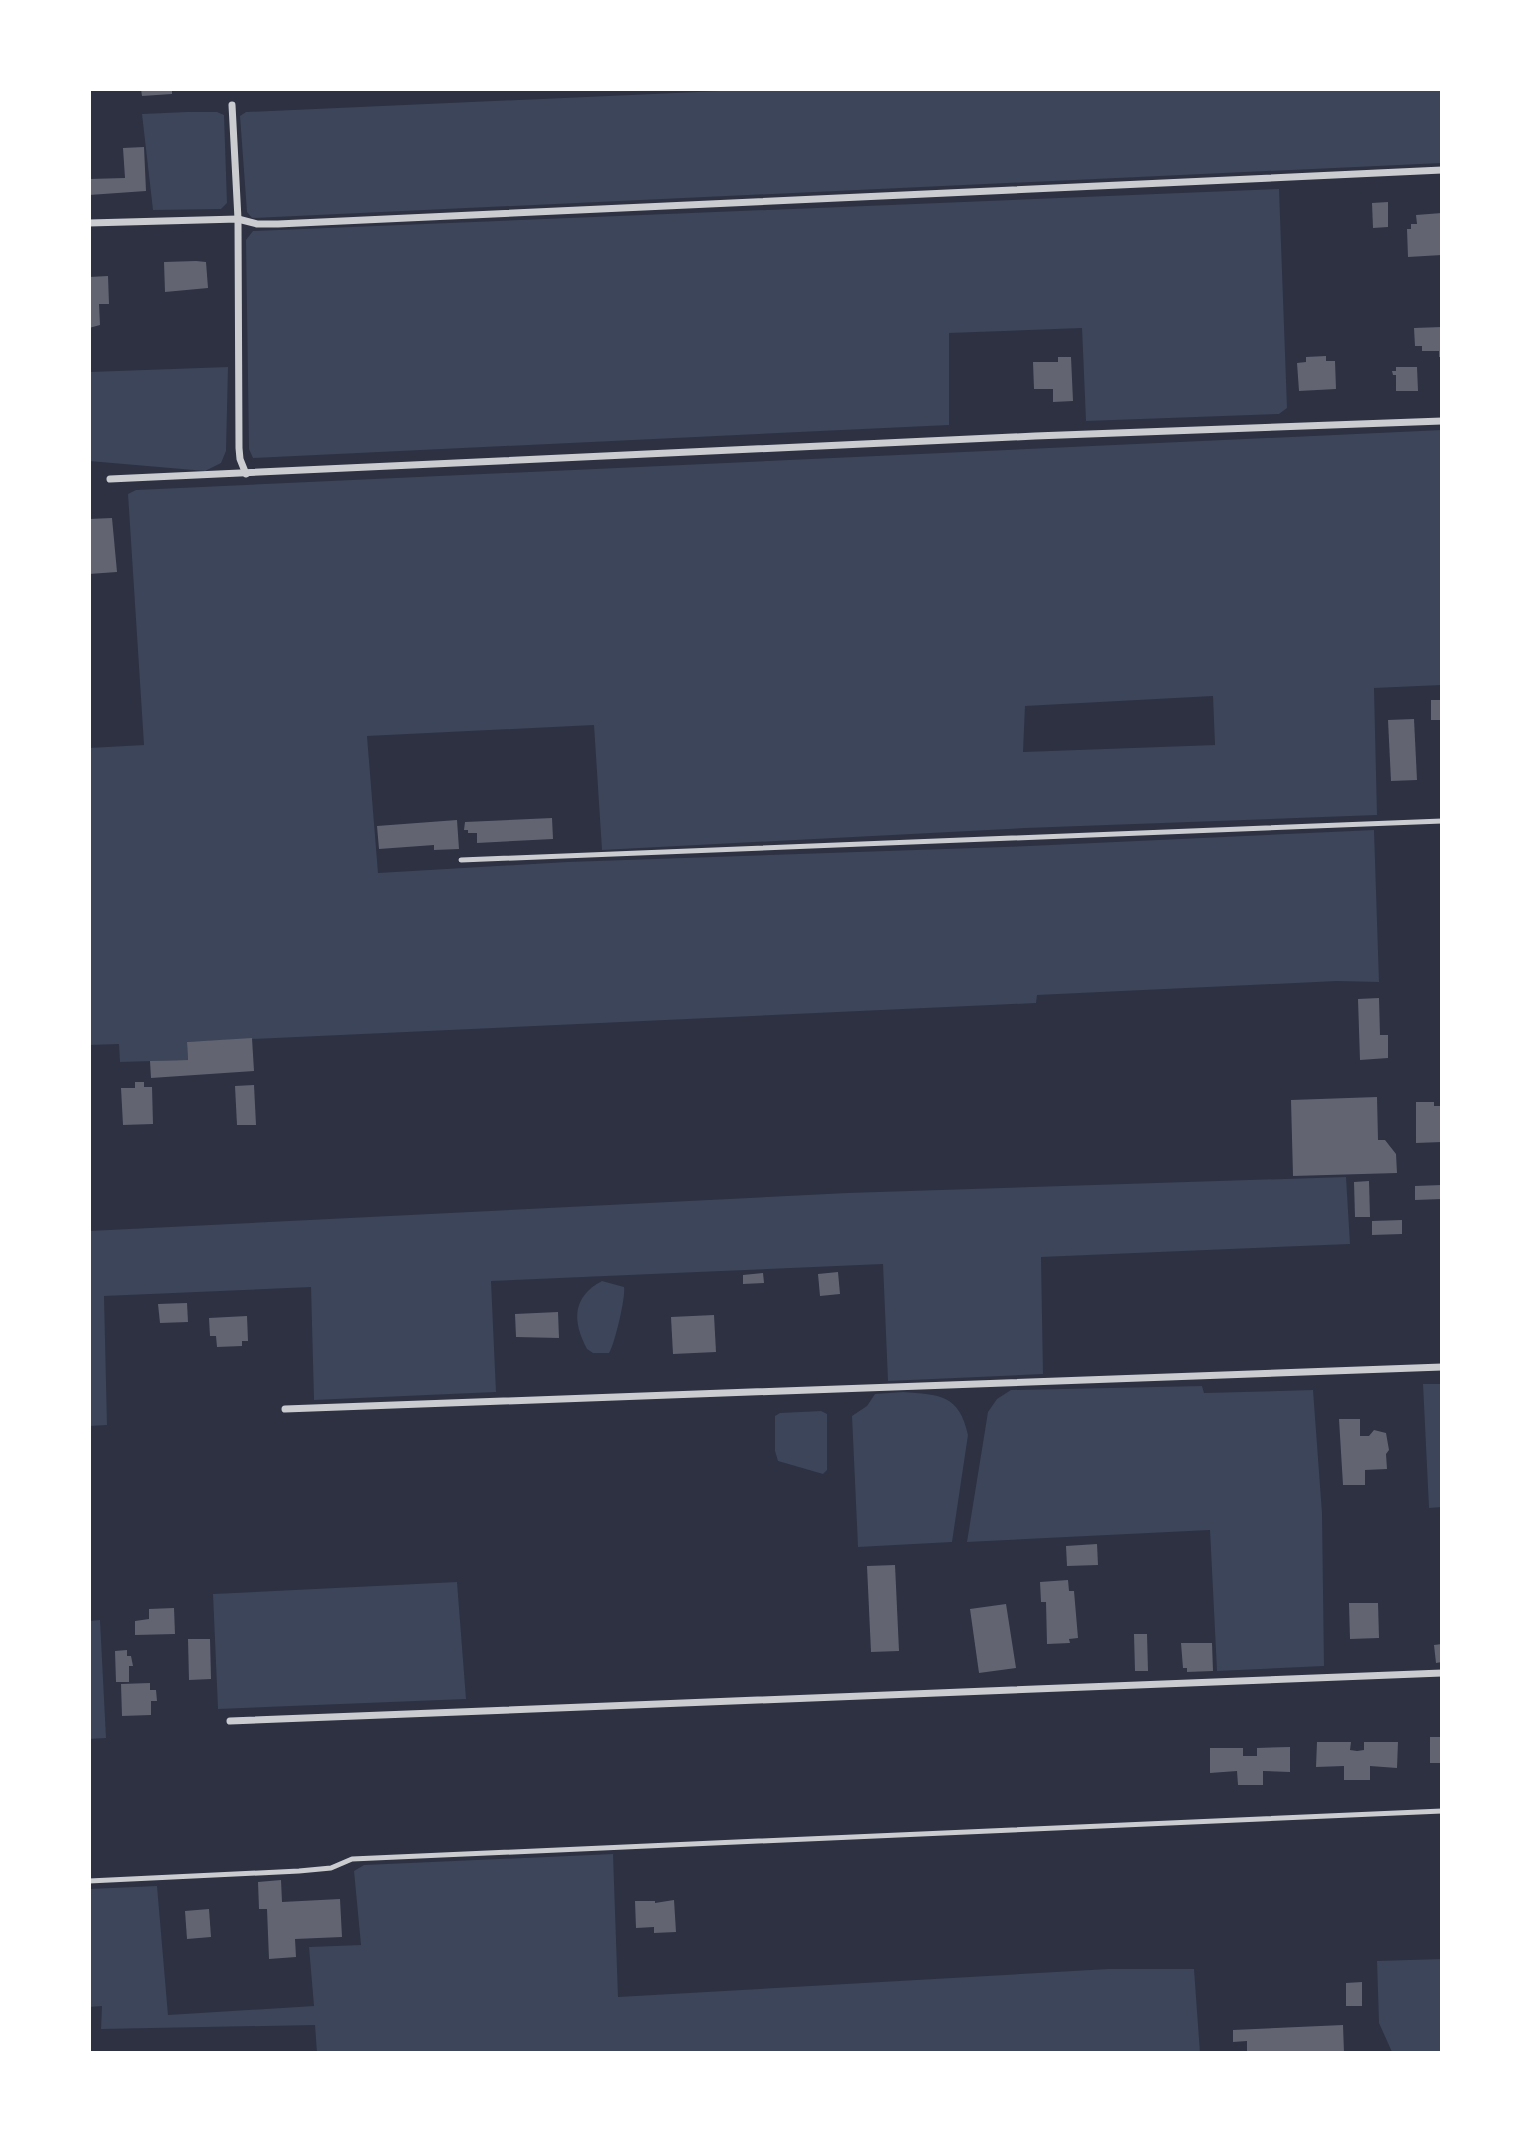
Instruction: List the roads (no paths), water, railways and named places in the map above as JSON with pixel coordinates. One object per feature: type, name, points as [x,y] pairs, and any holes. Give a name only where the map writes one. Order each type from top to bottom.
[{"type":"street","points":[[232,105],[239,219],[239,448],[246,474]]},
{"type":"street","points":[[89,223],[239,219],[257,224],[292,224],[1442,170]]},
{"type":"street","points":[[110,479],[1035,436],[1442,421]]},
{"type":"street","points":[[285,1409],[1442,1367]]},
{"type":"street","points":[[230,1721],[1442,1673]]},
{"type":"lane","points":[[461,860],[1442,821]]},
{"type":"lane","points":[[89,1881],[299,1871],[331,1868],[352,1859],[1442,1811]]}]
